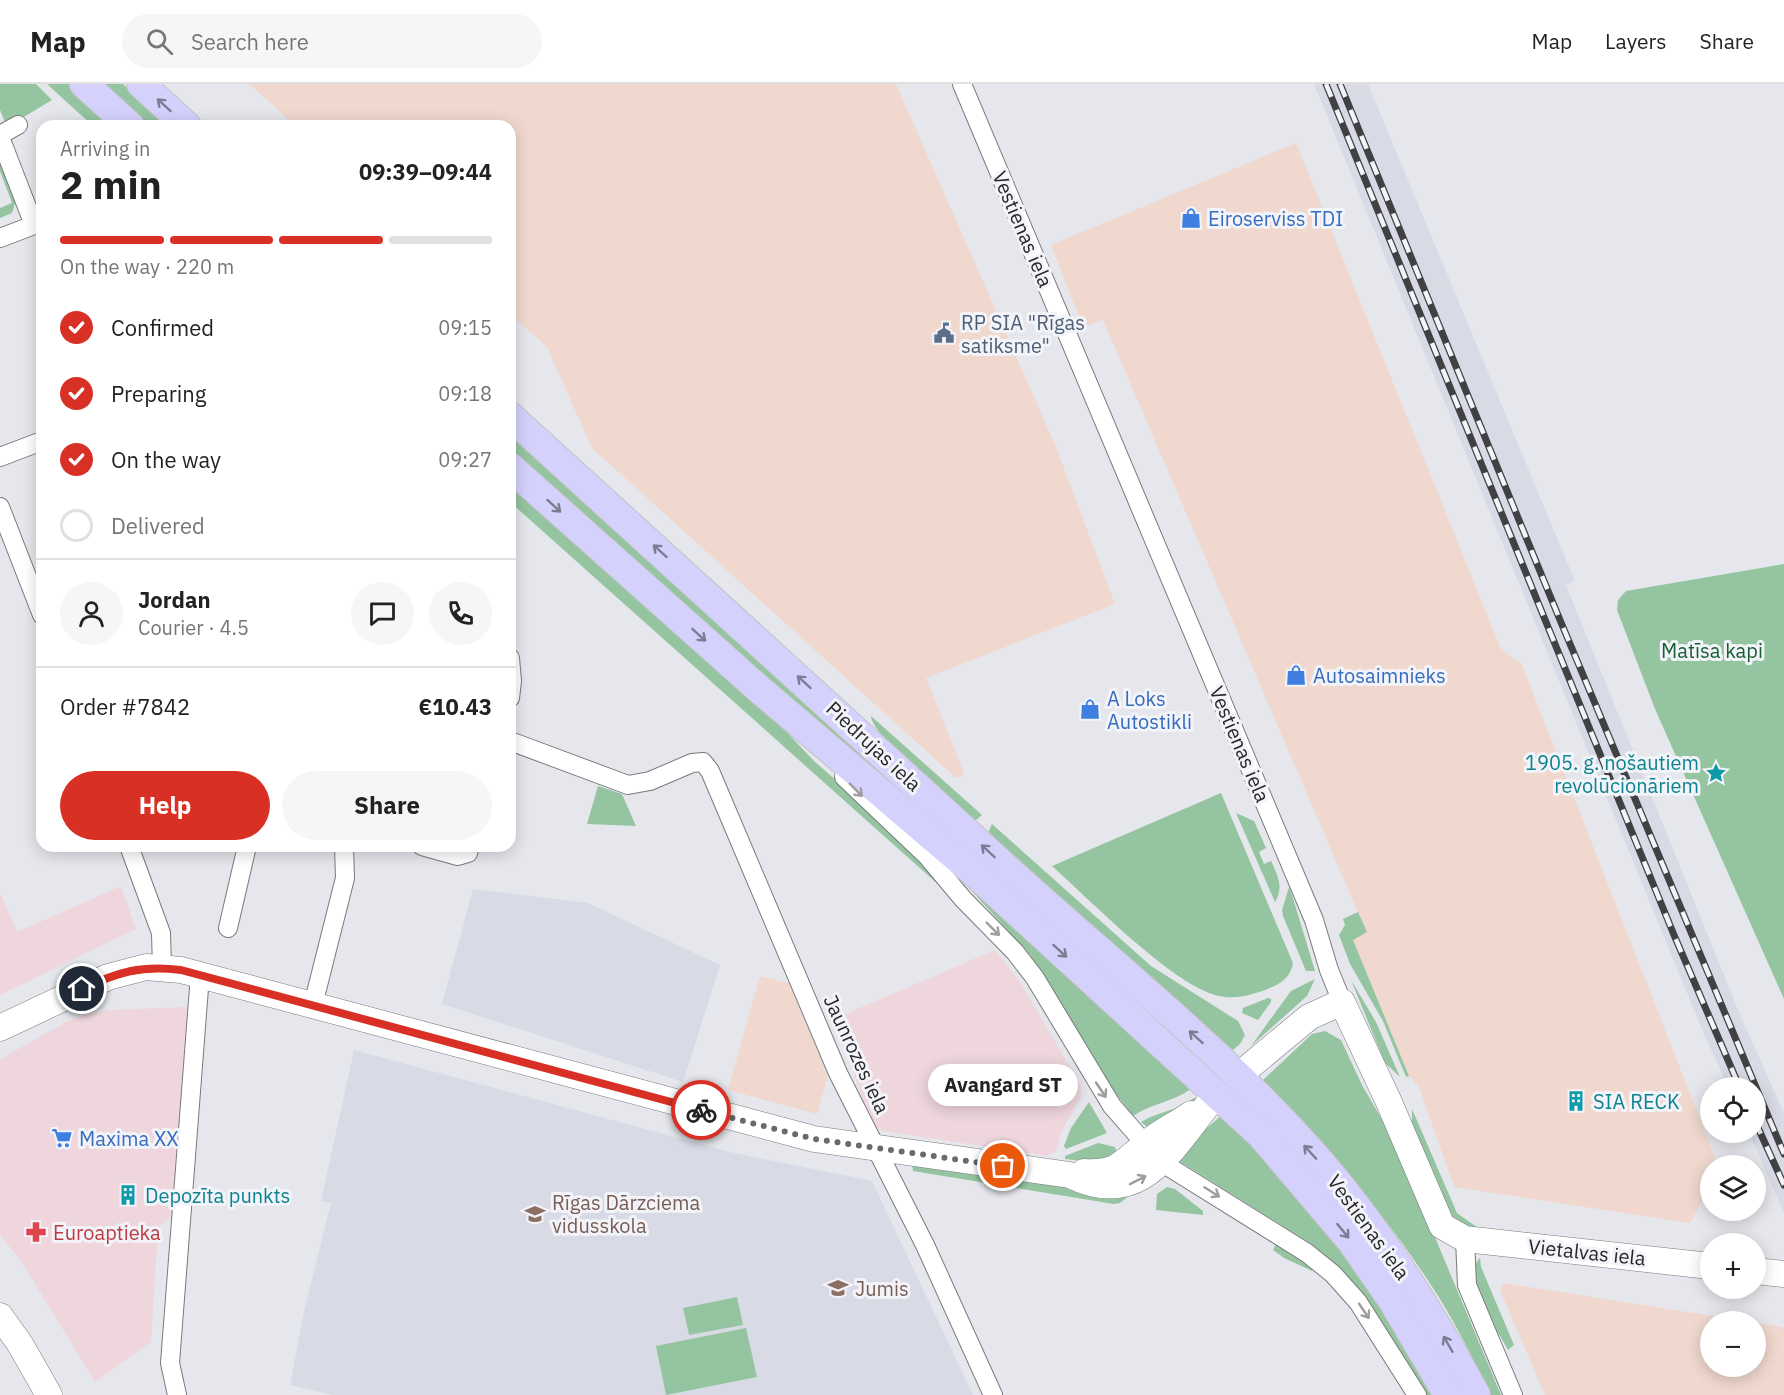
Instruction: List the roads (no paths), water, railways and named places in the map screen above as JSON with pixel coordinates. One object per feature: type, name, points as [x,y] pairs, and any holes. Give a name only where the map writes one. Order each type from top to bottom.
[{"type":"main road","points":[[84,84],[123,120]]},
{"type":"main road","points":[[141,84],[180,120]]},
{"type":"main road","name":"Piedrujas iela","points":[[516,421],[1235,1080]]},
{"type":"main road","name":"Piedrujas iela","points":[[516,472],[970,869],[1235,1080]]},
{"type":"main road","name":"Vestienas iela","points":[[1235,1080],[1261,1134],[1351,1241],[1392,1300],[1448,1395]]},
{"type":"main road","name":"Vestienas iela","points":[[1235,1080],[1323,1165],[1375,1231],[1416,1291],[1476,1395]]},
{"type":"street","name":"Vestienas iela","points":[[962,84],[1314,920],[1329,970],[1342,1002],[1388,1100],[1442,1226],[1465,1239]]},
{"type":"street","points":[[18,125],[0,136],[36,218]]},
{"type":"street","points":[[0,238],[36,224]]},
{"type":"street","points":[[0,458],[36,443]]},
{"type":"street","points":[[0,507],[36,600]]},
{"type":"street","points":[[807,728],[851,786],[927,856],[963,899],[1015,952],[1035,978],[1112,1106],[1153,1153],[1307,1253],[1333,1274],[1358,1302],[1417,1395]]},
{"type":"street","name":"Jaunrozes iela","points":[[516,743],[628,785],[650,781],[692,762],[703,762],[710,771],[838,1073],[925,1245],[993,1395]]},
{"type":"street","points":[[131,852],[161,933],[162,968]]},
{"type":"street","points":[[228,928],[246,852]]},
{"type":"street","points":[[313,1005],[345,878],[344,852]]},
{"type":"street","points":[[444,852],[458,856],[468,852]]},
{"type":"street","points":[[0,1028],[108,977],[146,967],[162,968],[200,975],[814,1139],[1070,1176],[1096,1186],[1124,1186],[1146,1176],[1153,1153]]},
{"type":"street","points":[[177,1395],[170,1363],[200,975]]},
{"type":"street","points":[[1235,1080],[1309,1017],[1342,1002]]},
{"type":"street","points":[[1465,1239],[1467,1285],[1513,1395]]},
{"type":"street","name":"Vietalvas iela","points":[[1465,1239],[1700,1265]]},
{"type":"street","points":[[1766,1272],[1784,1274]]},
{"type":"street","points":[[4,1329],[49,1395]]},
{"type":"railway","points":[[1326,84],[1674,935],[1735,1077]]},
{"type":"railway","points":[[1340,84],[1560,620],[1784,1154]]},
{"type":"railway","points":[[1765,1143],[1784,1185]]},
{"type":"place","name":"Eiroserviss TDI","points":[[1191,218]]},
{"type":"place","name":"RP SIA \"Rīgas satiksme\"","points":[[944,333]]},
{"type":"place","name":"Autosaimnieks","points":[[1296,675]]},
{"type":"place","name":"A Loks Autostikli","points":[[1090,709]]},
{"type":"place","name":"1905. g. nošautiem revolūcionāriem","points":[[1716,773]]},
{"type":"place","name":"SIA RECK","points":[[1576,1101]]},
{"type":"place","name":"Maxima XX","points":[[62,1138]]},
{"type":"place","name":"Avangard ST","points":[[1003,1166]]},
{"type":"place","name":"Depozīta punkts","points":[[128,1195]]},
{"type":"place","name":"Rīgas Dārzciema vidusskola","points":[[535,1214]]},
{"type":"place","name":"Euroaptieka","points":[[36,1232]]},
{"type":"place","name":"Jumis","points":[[838,1288]]},
{"type":"park label","name":"Matīsa kapi","points":[[1712,650]]}]
